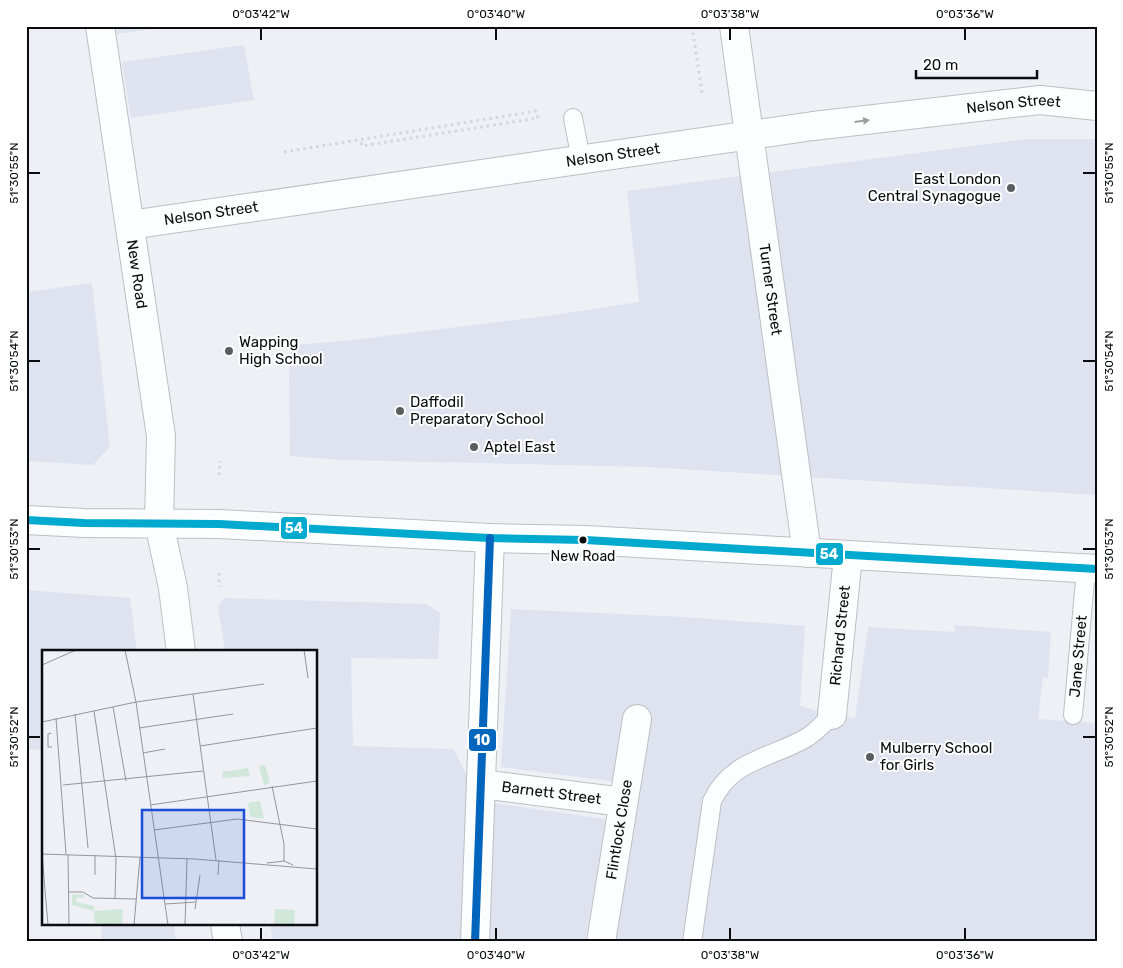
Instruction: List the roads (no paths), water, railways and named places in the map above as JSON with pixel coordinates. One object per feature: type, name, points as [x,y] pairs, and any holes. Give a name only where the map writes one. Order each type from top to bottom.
[{"type":"main road","name":"New Road","points":[[100,26],[161,436],[159,523],[173,588],[181,650]]},
{"type":"main road","name":"Turner Street","points":[[734,26],[807,553]]},
{"type":"main road","name":"Nelson Street","points":[[130,224],[749,135],[1040,100],[1097,106]]},
{"type":"main road","points":[[26,520],[84,523],[159,523],[490,538],[585,540],[1091,569]]},
{"type":"main road","points":[[475,942],[490,538]]},
{"type":"main road","name":"Richard Street","points":[[832,715],[848,556]]},
{"type":"main road","name":"Flintlock Close","points":[[602,942],[637,719]]},
{"type":"main road","name":"Barnett Street","points":[[481,784],[623,802]]},
{"type":"main road","points":[[225,926],[228,942]]},
{"type":"lane","points":[[573,118],[581,160]]},
{"type":"lane","name":"Jane Street","points":[[1073,715],[1091,569]]},
{"type":"lane","points":[[692,942],[712,801],[717,790],[724,780],[736,771],[807,738],[832,715]]},
{"type":"place","name":"East London Central Synagogue","points":[[1011,188]]},
{"type":"place","name":"Wapping High School","points":[[229,351]]},
{"type":"place","name":"Daffodil Preparatory School","points":[[400,411]]},
{"type":"place","name":"Aptel East","points":[[474,447]]},
{"type":"place","name":"New Road","points":[[583,540]]},
{"type":"place","name":"Mulberry School for Girls","points":[[870,757]]}]
